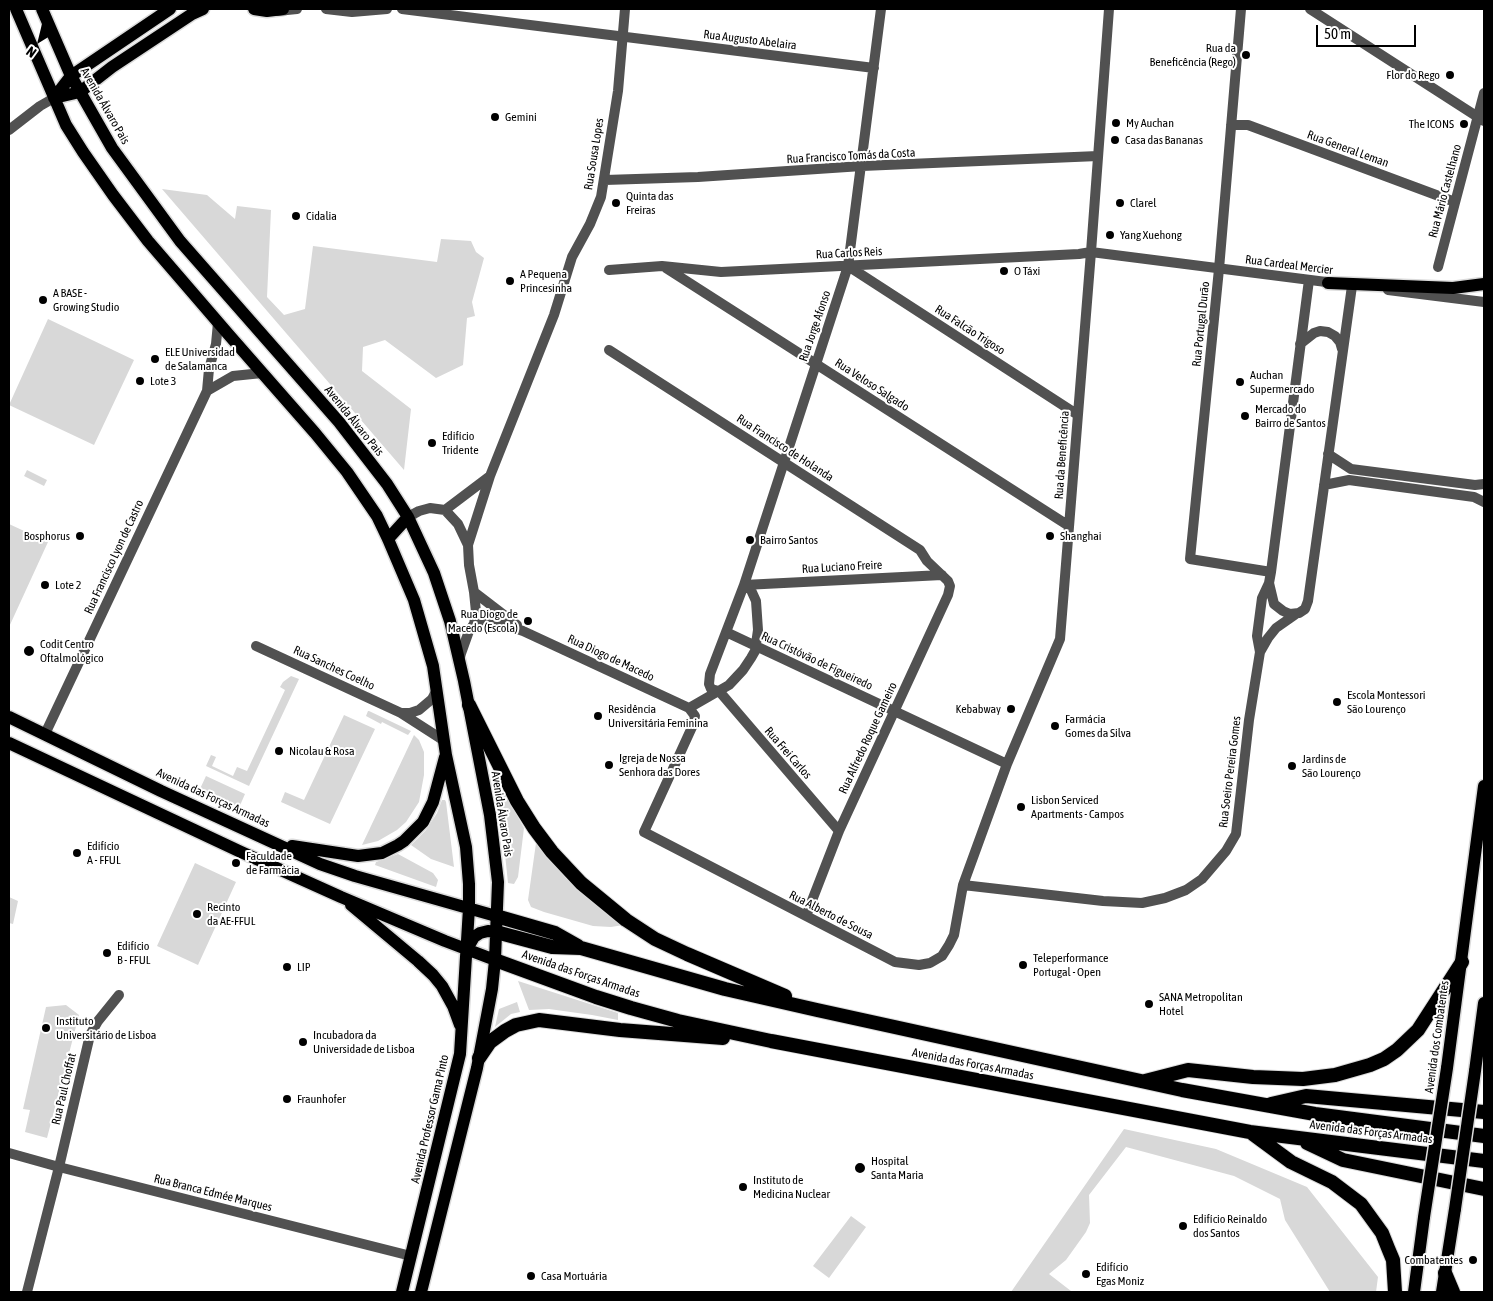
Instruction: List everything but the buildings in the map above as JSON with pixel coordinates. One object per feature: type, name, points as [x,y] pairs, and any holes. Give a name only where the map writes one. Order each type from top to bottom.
[{"type":"highway","points":[[469,705],[517,800],[534,828],[566,868],[596,897],[626,920],[655,938],[687,954],[817,1010]]},
{"type":"highway","name":"Avenida das Forças Armadas","points":[[496,916],[555,933],[581,948],[724,989],[817,1010],[1144,1082],[1265,1105],[1315,1114],[1484,1136]]},
{"type":"highway","name":"Avenida das Forças Armadas","points":[[496,932],[552,947],[581,948]]},
{"type":"highway","name":"Avenida das Forças Armadas","points":[[496,960],[631,1008],[678,1021],[771,1041],[1250,1132],[1484,1161]]},
{"type":"highway","points":[[1144,1082],[1188,1070],[1253,1077],[1296,1079],[1319,1078],[1370,1066],[1397,1050],[1418,1030],[1462,962]]},
{"type":"highway","points":[[479,1058],[490,1042],[505,1031],[516,1025],[539,1020],[620,1030],[771,1041]]},
{"type":"highway","points":[[1265,1105],[1306,1096],[1484,1112]]},
{"type":"highway","points":[[1250,1132],[1291,1162],[1332,1182],[1361,1204],[1382,1233],[1393,1260],[1395,1292]]},
{"type":"highway","points":[[1295,1138],[1343,1160],[1484,1189]]},
{"type":"highway","points":[[1445,1272],[1454,1292]]},
{"type":"main road","points":[[16,9],[66,125],[113,195],[148,241],[347,472],[377,516],[414,600],[433,666],[443,740],[466,847],[469,908]]},
{"type":"main road","name":"Avenida Álvaro Pais","points":[[42,9],[71,76],[112,148],[180,240],[339,422],[387,484],[408,517],[434,573],[450,621],[469,705],[490,815],[498,882],[496,960]]},
{"type":"main road","points":[[54,98],[71,76],[170,9]]},
{"type":"main road","points":[[54,98],[80,92],[119,63],[192,14],[203,9]]},
{"type":"main road","points":[[256,9],[280,10]]},
{"type":"main road","points":[[1328,283],[1453,288],[1484,284]]},
{"type":"main road","points":[[388,539],[408,517]]},
{"type":"main road","name":"Avenida das Forças Armadas","points":[[9,717],[162,791],[320,864],[355,876],[496,916]]},
{"type":"main road","name":"Avenida das Forças Armadas","points":[[9,743],[341,897],[467,950],[496,960]]},
{"type":"main road","points":[[275,843],[358,856],[390,850],[404,841],[423,822],[433,802],[446,755]]},
{"type":"main road","name":"Avenida dos Combatentes","points":[[1414,1292],[1462,962],[1484,786]]},
{"type":"main road","points":[[341,897],[418,960],[432,975],[442,986],[453,1006],[462,1030]]},
{"type":"main road","name":"Avenida Professor Gama Pinto","points":[[402,1292],[456,1071],[462,1030],[469,908]]},
{"type":"main road","points":[[467,950],[474,937],[480,933],[496,932]]},
{"type":"main road","points":[[421,1292],[479,1058],[496,960]]},
{"type":"main road","points":[[1442,1292],[1484,1004]]},
{"type":"street","points":[[280,10],[297,9]]},
{"type":"street","points":[[326,9],[352,12],[387,9]]},
{"type":"street","points":[[402,9],[623,37]]},
{"type":"street","name":"Rua Sousa Lopes","points":[[474,624],[476,612],[468,565],[468,545],[490,476],[554,315],[572,257],[590,224],[601,197],[618,90],[625,9]]},
{"type":"street","name":"Rua Jorge Afonso","points":[[726,632],[744,584],[848,266],[881,9]]},
{"type":"street","name":"Rua da Beneficência","points":[[963,885],[1007,764],[1060,639],[1109,9]]},
{"type":"street","name":"Rua Portugal Durão","points":[[1241,9],[1219,269],[1190,559],[1270,578]]},
{"type":"street","points":[[1310,9],[1481,119]]},
{"type":"street","name":"Rua Augusto Abelaira","points":[[623,37],[874,68]]},
{"type":"street","name":"Rua Mário Castelhano","points":[[1438,267],[1454,202],[1481,119],[1484,93]]},
{"type":"street","points":[[9,130],[40,106],[54,98]]},
{"type":"street","name":"Rua General Leman","points":[[1231,125],[1248,125],[1454,202]]},
{"type":"street","name":"Rua Francisco Tomás da Costa","points":[[605,180],[698,177],[862,166],[1098,156]]},
{"type":"street","name":"Rua Cardeal Mercier","points":[[1091,252],[1484,302]]},
{"type":"street","name":"Rua Carlos Reis","points":[[609,270],[662,266],[721,272],[1091,252]]},
{"type":"street","name":"Rua Veloso Salgado","points":[[662,266],[1069,526]]},
{"type":"street","name":"Rua Falcão Trigoso","points":[[848,266],[1078,415]]},
{"type":"street","name":"Rua Soeiro Pereira Gomes","points":[[963,885],[1102,901],[1142,903],[1165,898],[1186,890],[1202,879],[1226,851],[1236,834],[1249,720],[1260,652],[1257,636],[1262,598],[1270,578],[1309,280]]},
{"type":"street","points":[[1299,613],[1305,609],[1308,601],[1352,286]]},
{"type":"street","name":"Rua Francisco Lyon de Castro","points":[[45,734],[207,391],[209,369],[216,344],[218,323]]},
{"type":"street","points":[[1300,344],[1314,333],[1320,331],[1328,332],[1340,342],[1343,350]]},
{"type":"street","name":"Rua Francisco de Holanda","points":[[609,350],[920,550],[927,561],[942,575]]},
{"type":"street","points":[[207,391],[233,376],[262,373]]},
{"type":"street","points":[[1328,454],[1352,469],[1475,485],[1484,484]]},
{"type":"street","points":[[445,510],[490,476]]},
{"type":"street","points":[[1324,485],[1349,480],[1474,497],[1484,502]]},
{"type":"street","points":[[408,517],[430,508],[445,510],[458,524],[468,545]]},
{"type":"street","name":"Rua Luciano Freire","points":[[744,584],[942,575]]},
{"type":"street","name":"Rua Alfredo Roque Gameiro","points":[[806,916],[839,831],[950,591],[948,581],[942,575]]},
{"type":"street","name":"Rua Soeiro Pereira Gomes","points":[[1270,578],[1274,604],[1282,611],[1290,614],[1299,613]]},
{"type":"street","points":[[689,708],[729,686],[751,658],[756,646],[758,630],[756,602],[751,590],[744,584]]},
{"type":"street","name":"Rua Diogo de Macedo","points":[[474,592],[523,631]]},
{"type":"street","name":"Rua Soeiro Pereira Gomes","points":[[1260,652],[1276,628],[1299,613]]},
{"type":"street","name":"Rua Diogo de Macedo","points":[[474,624],[486,621],[523,631],[689,708]]},
{"type":"street","points":[[459,658],[469,631],[474,624]]},
{"type":"street","name":"Rua Cristóvão de Figueiredo","points":[[726,632],[1007,764]]},
{"type":"street","name":"Rua Frei Carlos","points":[[726,632],[709,678],[711,689],[719,691],[839,831]]},
{"type":"street","name":"Rua Sanches Coelho","points":[[256,646],[401,713],[443,740]]},
{"type":"street","points":[[401,713],[419,710],[432,699],[437,690]]},
{"type":"street","name":"Rua Alberto de Sousa","points":[[689,708],[695,716],[692,725],[644,832],[895,962],[907,965],[930,963],[942,956],[954,935],[963,885]]},
{"type":"street","name":"Rua Paul Choffat","points":[[27,1292],[90,1035],[98,1021],[119,995]]},
{"type":"street","name":"Rua Branca Edmée Marques","points":[[9,1153],[411,1256]]},
{"type":"shaded area","points":[[162,189],[207,195],[235,219],[237,206],[271,210],[267,297],[284,315],[305,309],[313,246],[437,262],[441,239],[471,241],[476,252],[484,258],[472,302],[475,316],[467,318],[463,365],[436,378],[385,340],[363,347],[362,371],[411,409],[404,470]]},
{"type":"shaded area","points":[[48,319],[134,360],[94,445],[9,405]]},
{"type":"shaded area","points":[[27,470],[47,480],[44,486],[24,476]]},
{"type":"shaded area","points":[[9,524],[48,542],[9,627]]},
{"type":"shaded area","points":[[291,676],[299,679],[249,786],[206,766],[211,755],[216,757],[212,766],[233,776],[237,767],[247,771],[285,690],[280,687]]},
{"type":"shaded area","points":[[368,711],[411,731],[408,735],[382,722],[381,724],[366,716]]},
{"type":"shaded area","points":[[344,715],[375,729],[330,824],[281,802],[285,792],[304,800]]},
{"type":"shaded area","points":[[414,735],[419,740],[424,752],[424,775],[419,802],[406,822],[397,830],[378,841],[362,845]]},
{"type":"shaded area","points":[[206,776],[245,794],[238,810],[199,791]]},
{"type":"shaded area","points":[[498,786],[502,788],[524,828],[518,877],[514,884],[508,883]]},
{"type":"shaded area","points":[[442,800],[446,802],[454,867],[431,859],[411,845],[426,830],[437,813]]},
{"type":"shaded area","points":[[536,843],[581,892],[623,925],[611,927],[593,926],[531,907],[528,900]]},
{"type":"shaded area","points":[[398,854],[433,873],[438,880],[436,887],[375,865],[376,862]]},
{"type":"shaded area","name":"Recinto da AE-FFUL","points":[[195,863],[236,882],[198,965],[157,946]]},
{"type":"shaded area","points":[[9,897],[18,901],[13,924],[9,923]]},
{"type":"shaded area","points":[[518,981],[618,1013],[618,1020],[549,1009],[529,1010]]},
{"type":"shaded area","points":[[517,1002],[520,1012],[511,1014],[495,1027],[499,1009]]},
{"type":"shaded area","points":[[66,1005],[79,1015],[47,1138],[25,1132],[30,1110],[23,1109],[46,1007]]},
{"type":"shaded area","points":[[1124,1129],[1216,1149],[1307,1187],[1378,1277],[1376,1292],[1330,1292],[1285,1220],[1280,1199],[1234,1176],[1126,1147],[1089,1195],[1090,1223],[1086,1232],[1066,1260],[1049,1274],[1071,1291],[1011,1292]]},
{"type":"shaded area","points":[[851,1216],[866,1227],[829,1278],[813,1266]]},
{"type":"place","name":"Rua da Beneficência (Rego)","points":[[1246,55]]},
{"type":"place","name":"Flor do Rego","points":[[1450,75]]},
{"type":"place","name":"Gemini","points":[[495,117]]},
{"type":"place","name":"My Auchan","points":[[1116,123]]},
{"type":"place","name":"The ICONS","points":[[1464,124]]},
{"type":"place","name":"Casa das Bananas","points":[[1115,140]]},
{"type":"place","name":"Quinta das Freiras","points":[[616,203]]},
{"type":"place","name":"Clarel","points":[[1120,203]]},
{"type":"place","name":"Cidalia","points":[[296,216]]},
{"type":"place","name":"Yang Xuehong","points":[[1110,235]]},
{"type":"place","name":"O Táxi","points":[[1004,271]]},
{"type":"place","name":"A Pequena Princesinha","points":[[510,281]]},
{"type":"place","name":"A BASE - Growing Studio","points":[[43,300]]},
{"type":"place","name":"ELE Universidad de Salamanca","points":[[155,359]]},
{"type":"place","name":"Lote 3","points":[[140,381]]},
{"type":"place","name":"Auchan Supermercado","points":[[1240,382]]},
{"type":"place","name":"Mercado do Bairro de Santos","points":[[1245,416]]},
{"type":"place","name":"Edifício Tridente","points":[[432,443]]},
{"type":"place","name":"Bosphorus","points":[[80,536]]},
{"type":"place","name":"Shanghai","points":[[1050,536]]},
{"type":"place","name":"Bairro Santos","points":[[750,540]]},
{"type":"place","name":"Lote 2","points":[[45,585]]},
{"type":"place","name":"Rua Diogo de Macedo (Escola)","points":[[528,621]]},
{"type":"place","name":"Codit Centro Oftalmológico","points":[[29,651]]},
{"type":"place","name":"Escola Montessori São Lourenço","points":[[1337,702]]},
{"type":"place","name":"Kebabway","points":[[1011,709]]},
{"type":"place","name":"Residência Universitária Feminina","points":[[598,716]]},
{"type":"place","name":"Farmácia Gomes da Silva","points":[[1055,726]]},
{"type":"place","name":"Nicolau & Rosa","points":[[279,751]]},
{"type":"place","name":"Igreja de Nossa Senhora das Dores","points":[[609,765]]},
{"type":"place","name":"Jardins de São Lourenço","points":[[1292,766]]},
{"type":"place","name":"Lisbon Serviced Apartments - Campos","points":[[1021,807]]},
{"type":"place","name":"Edifício A - FFUL","points":[[77,853]]},
{"type":"place","name":"Faculdade de Farmácia","points":[[236,863]]},
{"type":"place","name":"Recinto da AE-FFUL","points":[[197,914]]},
{"type":"place","name":"Edifício B - FFUL","points":[[107,953]]},
{"type":"place","name":"Teleperformance Portugal - Open","points":[[1023,965]]},
{"type":"place","name":"LIP","points":[[287,967]]},
{"type":"place","name":"SANA Metropolitan Hotel","points":[[1149,1004]]},
{"type":"place","name":"Instituto Universitário de Lisboa","points":[[46,1028]]},
{"type":"place","name":"Incubadora da Universidade de Lisboa","points":[[303,1042]]},
{"type":"place","name":"Fraunhofer","points":[[287,1099]]},
{"type":"place","name":"Hospital Santa Maria","points":[[860,1168]]},
{"type":"place","name":"Instituto de Medicina Nuclear","points":[[743,1187]]},
{"type":"place","name":"Edifício Reinaldo dos Santos","points":[[1183,1226]]},
{"type":"place","name":"Combatentes","points":[[1473,1260]]},
{"type":"place","name":"Edifício Egas Moniz","points":[[1086,1274]]},
{"type":"place","name":"Casa Mortuária","points":[[531,1276]]}]
